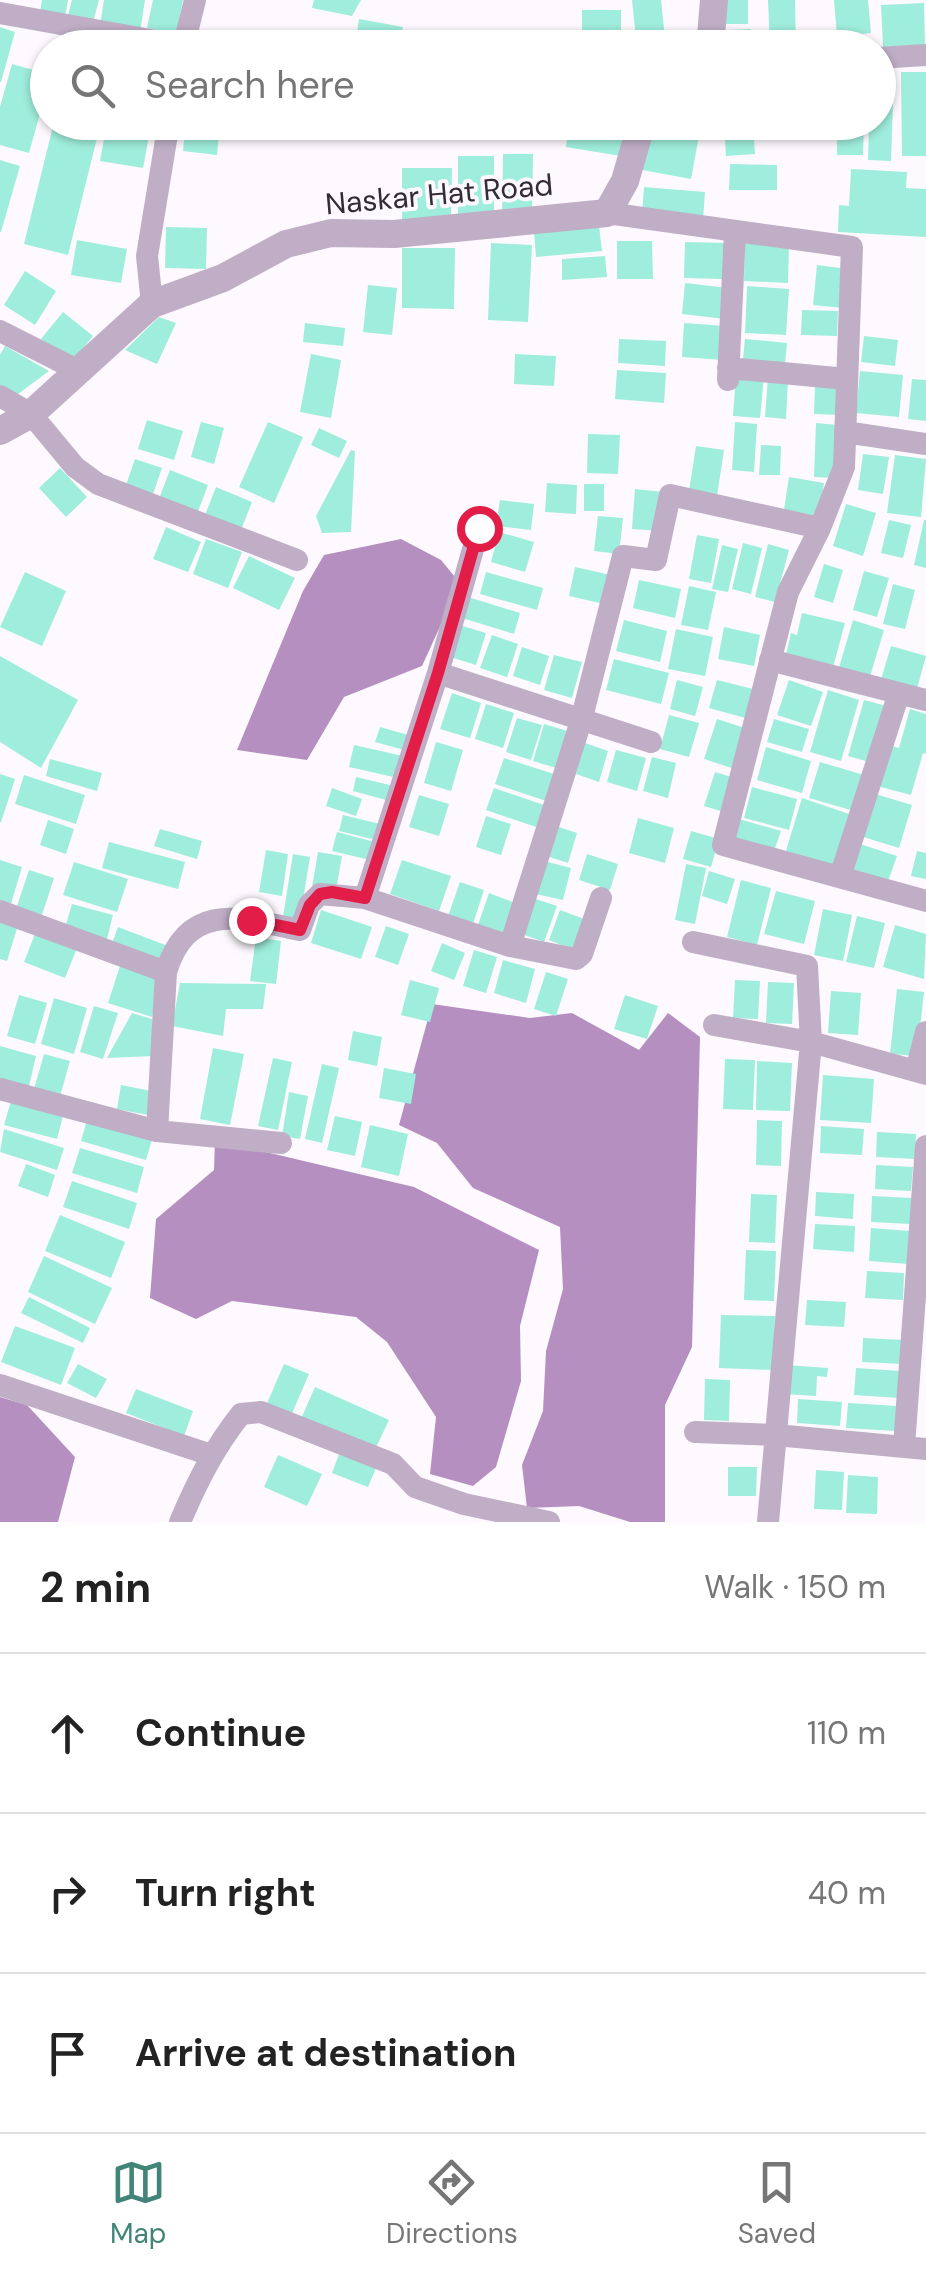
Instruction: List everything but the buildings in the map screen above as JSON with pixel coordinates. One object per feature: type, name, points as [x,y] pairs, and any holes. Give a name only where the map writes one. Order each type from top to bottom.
[{"type":"street","points":[[188,30],[195,0]]},
{"type":"street","points":[[712,30],[714,0]]},
{"type":"street","points":[[0,14],[92,30]]},
{"type":"street","points":[[896,56],[926,54]]},
{"type":"street","points":[[152,304],[147,256],[166,140]]},
{"type":"street","points":[[637,140],[625,181],[607,213],[852,247],[844,467],[820,528],[788,592],[723,845],[926,901]]},
{"type":"street","name":"Naskar Hat Road","points":[[0,432],[31,414],[152,304],[223,278],[286,244],[331,233],[394,234],[607,213]]},
{"type":"street","points":[[735,231],[728,374],[847,378]]},
{"type":"street","points":[[0,331],[77,370]]},
{"type":"street","points":[[0,396],[31,414],[74,467],[98,484],[297,560]]},
{"type":"street","points":[[845,432],[926,444]]},
{"type":"street","points":[[510,946],[580,721],[623,556],[656,560],[670,494],[820,528]]},
{"type":"street","points":[[365,898],[438,673],[479,528]]},
{"type":"street","points":[[770,660],[926,700]]},
{"type":"street","points":[[438,673],[650,742]]},
{"type":"street","points":[[840,878],[899,693]]},
{"type":"street","points":[[157,1131],[166,972],[172,952],[203,921],[251,920],[300,930],[310,905],[320,894],[332,892],[365,898],[510,946],[576,959],[582,954],[601,898]]},
{"type":"street","points":[[0,912],[166,972]]},
{"type":"street","points":[[693,942],[807,966],[810,1042],[768,1522]]},
{"type":"street","points":[[714,1025],[810,1042],[921,1073],[926,1032]]},
{"type":"street","points":[[0,1089],[157,1131],[282,1143]]},
{"type":"street","points":[[695,1432],[915,1448],[926,1146]]},
{"type":"street","points":[[0,1385],[211,1455]]},
{"type":"street","points":[[180,1522],[211,1455],[241,1414],[261,1412],[394,1464],[415,1487],[464,1504],[549,1522]]},
{"type":"shaded area","points":[[401,539],[441,560],[455,577],[443,620],[422,666],[344,697],[307,760],[237,750],[303,591],[324,555]]},
{"type":"shaded area","points":[[432,1004],[530,1018],[572,1013],[639,1050],[668,1013],[700,1037],[692,1347],[665,1405],[665,1522],[630,1522],[579,1506],[527,1508],[522,1465],[543,1411],[546,1351],[563,1289],[560,1227],[473,1188],[437,1143],[399,1125]]},
{"type":"shaded area","points":[[215,1140],[414,1187],[539,1250],[520,1326],[521,1381],[496,1467],[473,1486],[430,1474],[436,1417],[387,1342],[356,1317],[232,1301],[196,1319],[150,1298],[156,1219],[214,1170]]},
{"type":"shaded area","points":[[0,1397],[27,1405],[75,1457],[58,1522],[0,1522]]},
{"type":"route","points":[[251,920],[300,930],[313,899],[320,894],[332,892],[365,898],[438,673],[479,528]]}]
